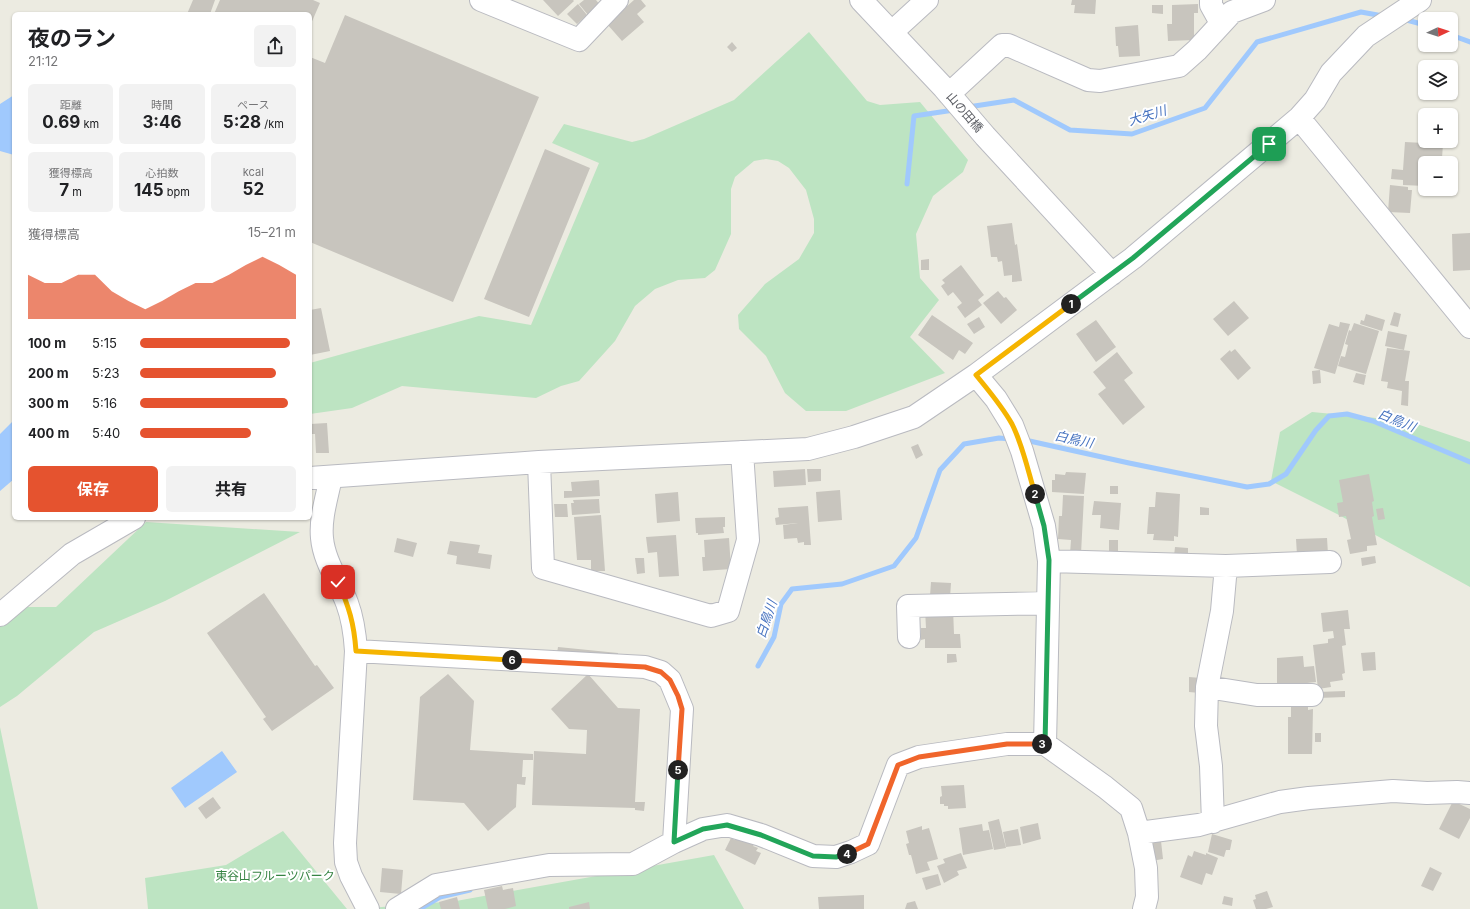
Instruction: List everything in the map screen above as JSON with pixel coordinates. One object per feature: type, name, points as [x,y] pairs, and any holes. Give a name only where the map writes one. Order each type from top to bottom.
[{"type":"street","points":[[482,0],[579,40],[617,0]]},
{"type":"street","name":"山の田橋","points":[[861,0],[892,32],[1112,274]]},
{"type":"street","points":[[892,32],[927,0]]},
{"type":"street","points":[[1211,0],[1211,5],[1221,23]]},
{"type":"street","points":[[946,91],[1002,45],[1008,45],[1088,80],[1100,81],[1179,66],[1197,50],[1232,12],[1264,0]]},
{"type":"street","points":[[312,478],[539,462],[808,449],[854,437],[914,417],[976,375],[1133,258],[1299,118],[1315,100],[1331,73],[1366,36],[1418,1]]},
{"type":"street","points":[[1299,118],[1470,327]]},
{"type":"street","points":[[976,375],[996,399],[1012,425],[1022,451],[1044,526],[1049,560],[1045,744]]},
{"type":"street","points":[[539,462],[543,568],[711,616],[728,611],[748,540],[742,452]]},
{"type":"street","points":[[331,477],[321,526],[322,540],[326,555],[348,605],[354,628],[356,651],[345,842],[346,862],[351,876],[368,909]]},
{"type":"street","points":[[0,615],[72,554],[131,520]]},
{"type":"street","points":[[1049,560],[1226,566],[1330,562]]},
{"type":"street","points":[[1213,822],[1211,766],[1206,726],[1207,687],[1222,611],[1226,566]]},
{"type":"street","points":[[909,637],[908,606],[1048,603]]},
{"type":"street","points":[[356,651],[645,667],[661,672],[670,680],[682,709],[674,842]]},
{"type":"street","points":[[1207,687],[1257,695],[1312,695]]},
{"type":"street","points":[[397,909],[436,885],[550,865],[633,864],[674,842],[703,829],[727,825],[761,835],[813,856],[836,857],[868,844],[898,765],[919,757],[1007,744],[1045,744],[1105,787],[1131,808],[1139,833],[1146,868],[1147,897],[1144,909]]},
{"type":"street","points":[[1139,833],[1199,825],[1280,802],[1309,798],[1393,791],[1470,793]]},
{"type":"green space","points":[[809,32],[867,101],[880,105],[920,102],[968,160],[963,172],[933,196],[916,234],[920,278],[939,300],[910,337],[945,373],[846,411],[806,411],[785,393],[766,356],[739,329],[738,315],[765,284],[799,259],[814,233],[814,219],[806,190],[789,168],[778,161],[766,159],[754,161],[735,177],[731,189],[731,234],[715,270],[705,278],[678,280],[655,289],[635,306],[615,341],[579,381],[561,386],[536,398],[402,386],[352,408],[312,414],[312,362],[479,316],[531,325],[599,163],[552,143],[564,124],[632,142],[644,139],[734,100]]},
{"type":"green space","points":[[1312,412],[1408,421],[1470,442],[1470,587],[1339,515],[1271,481],[1280,432]]},
{"type":"green space","points":[[146,522],[300,532],[165,601],[94,632],[17,696],[0,707],[0,607],[56,607]]},
{"type":"green space","points":[[0,727],[38,909],[0,909]]},
{"type":"green space","name":"東谷山フルーツパーク","points":[[283,831],[347,909],[148,909],[145,878],[226,865]]},
{"type":"green space","name":"東谷山フルーツパーク","points":[[714,855],[744,909],[357,909],[456,901]]},
{"type":"water","points":[[12,96],[12,154],[0,151],[0,104]]},
{"type":"water","points":[[12,422],[12,481],[0,491],[0,434]]},
{"type":"water","points":[[222,751],[237,772],[185,808],[171,788]]},
{"type":"building","points":[[193,0],[215,0],[211,12],[188,12]]},
{"type":"building","points":[[220,0],[313,0],[320,3],[312,21],[312,12],[215,12]]},
{"type":"building","points":[[543,0],[573,0],[574,1],[558,16]]},
{"type":"building","points":[[584,0],[596,0],[600,5],[588,15],[579,4]]},
{"type":"building","points":[[634,0],[641,0],[646,6],[637,14],[644,22],[622,41],[607,24]]},
{"type":"building","points":[[1072,0],[1096,0],[1095,14],[1074,13],[1075,5],[1071,5]]},
{"type":"building","points":[[578,4],[587,15],[577,24],[567,14]]},
{"type":"building","points":[[1198,4],[1198,13],[1194,13],[1194,40],[1168,41],[1167,24],[1172,24],[1172,5]]},
{"type":"building","points":[[1152,5],[1163,5],[1163,14],[1152,13]]},
{"type":"building","points":[[345,15],[539,97],[453,302],[312,243],[312,58],[325,63]]},
{"type":"building","points":[[1138,25],[1140,56],[1119,57],[1118,46],[1116,46],[1115,27]]},
{"type":"building","points":[[732,42],[737,48],[732,52],[727,47]]},
{"type":"building","points":[[1405,142],[1418,143],[1418,148],[1443,148],[1442,156],[1418,156],[1418,186],[1403,185],[1403,180],[1391,179],[1392,169],[1403,170]]},
{"type":"building","points":[[545,149],[590,168],[529,317],[484,299]]},
{"type":"building","points":[[1390,185],[1408,187],[1408,190],[1412,190],[1410,213],[1388,212]]},
{"type":"building","points":[[1012,223],[1015,245],[1017,244],[1022,281],[1012,282],[1012,275],[1004,276],[1002,261],[998,262],[997,257],[991,257],[987,226]]},
{"type":"building","points":[[1470,233],[1470,270],[1453,271],[1452,234]]},
{"type":"building","points":[[929,259],[929,270],[921,270],[921,260]]},
{"type":"building","points":[[961,265],[984,295],[978,300],[982,305],[965,318],[957,307],[962,303],[953,292],[948,296],[941,286],[945,283],[942,280]]},
{"type":"building","points":[[998,291],[1004,298],[1006,297],[1017,310],[1001,324],[983,303]]},
{"type":"building","points":[[1234,301],[1249,318],[1228,336],[1213,319]]},
{"type":"building","points":[[321,308],[330,351],[312,355],[312,310]]},
{"type":"building","points":[[1394,312],[1401,314],[1398,327],[1390,325]]},
{"type":"building","points":[[1366,314],[1385,320],[1382,331],[1360,324],[1361,320],[1364,321]]},
{"type":"building","points":[[932,315],[973,343],[965,354],[959,350],[953,360],[918,335]]},
{"type":"building","points":[[979,317],[985,327],[974,334],[967,324]]},
{"type":"building","points":[[1096,320],[1116,347],[1096,362],[1076,334]]},
{"type":"building","points":[[1340,322],[1350,324],[1335,374],[1314,368],[1329,324],[1339,327]]},
{"type":"building","points":[[1354,323],[1379,331],[1366,374],[1338,366],[1341,356],[1345,357],[1348,345],[1345,344],[1349,330],[1351,331]]},
{"type":"building","points":[[1388,331],[1407,335],[1404,350],[1385,346]]},
{"type":"building","points":[[1387,348],[1410,351],[1405,381],[1409,381],[1408,406],[1401,405],[1402,391],[1387,388],[1388,382],[1381,381]]},
{"type":"building","points":[[1235,349],[1251,368],[1238,380],[1220,359],[1230,350],[1231,352]]},
{"type":"building","points":[[1117,352],[1133,373],[1124,380],[1145,407],[1123,425],[1098,394],[1106,388],[1093,372]]},
{"type":"building","points":[[1320,370],[1321,383],[1313,384],[1312,371]]},
{"type":"building","points":[[1356,373],[1366,375],[1364,385],[1353,382]]},
{"type":"building","points":[[327,423],[329,453],[316,453],[315,434],[312,434],[312,424]]},
{"type":"building","points":[[918,444],[923,455],[916,459],[911,447]]},
{"type":"building","points":[[805,469],[806,485],[774,487],[773,471]]},
{"type":"building","points":[[807,469],[821,469],[821,481],[808,482]]},
{"type":"building","points":[[1066,472],[1086,473],[1084,494],[1052,492],[1052,480],[1055,480],[1055,474],[1065,475]]},
{"type":"building","points":[[1369,474],[1374,501],[1372,502],[1374,516],[1372,517],[1377,545],[1367,546],[1367,551],[1350,554],[1347,540],[1351,539],[1346,516],[1339,517],[1337,503],[1343,502],[1339,480]]},
{"type":"building","points":[[599,480],[600,496],[564,498],[564,491],[572,491],[571,482]]},
{"type":"building","points":[[1110,486],[1118,486],[1118,494],[1110,494]]},
{"type":"building","points":[[840,490],[842,520],[818,522],[816,492]]},
{"type":"building","points":[[678,492],[680,521],[657,523],[655,494]]},
{"type":"building","points":[[1156,492],[1180,494],[1178,537],[1174,536],[1174,541],[1153,540],[1154,534],[1147,534],[1149,507],[1155,507]]},
{"type":"building","points":[[1063,495],[1084,496],[1081,554],[1070,554],[1071,540],[1058,539],[1059,516],[1062,516]]},
{"type":"building","points":[[599,499],[600,513],[572,515],[571,503],[574,503],[573,500]]},
{"type":"building","points":[[1094,501],[1121,503],[1119,530],[1100,528],[1101,515],[1092,515]]},
{"type":"building","points":[[554,504],[567,504],[568,517],[555,517]]},
{"type":"building","points":[[808,506],[811,545],[804,545],[804,542],[798,543],[797,538],[784,539],[783,525],[798,523],[776,525],[775,518],[779,517],[778,508]]},
{"type":"building","points":[[1200,507],[1209,508],[1209,515],[1200,515]]},
{"type":"building","points":[[1383,508],[1385,519],[1378,520],[1376,509]]},
{"type":"building","points":[[601,515],[605,571],[591,571],[591,560],[577,560],[574,517]]},
{"type":"building","points":[[725,517],[725,527],[723,527],[724,533],[698,535],[698,533],[696,533],[695,518]]},
{"type":"building","points":[[676,535],[679,576],[659,577],[657,552],[648,553],[646,537]]},
{"type":"building","points":[[397,538],[417,543],[413,557],[394,552]]},
{"type":"building","points":[[729,538],[731,569],[703,571],[702,557],[705,557],[704,540]]},
{"type":"building","points":[[1327,538],[1328,554],[1297,555],[1296,539]]},
{"type":"building","points":[[1109,540],[1118,540],[1118,555],[1109,555]]},
{"type":"building","points":[[450,541],[480,545],[478,553],[492,555],[490,569],[456,564],[457,556],[447,554]]},
{"type":"building","points":[[1175,547],[1188,548],[1188,557],[1174,556]]},
{"type":"building","points":[[1375,556],[1376,563],[1362,566],[1361,558]]},
{"type":"building","points":[[635,558],[644,558],[645,573],[637,574]]},
{"type":"building","points":[[931,582],[951,583],[950,598],[930,596]]},
{"type":"building","points":[[264,593],[315,666],[317,665],[334,688],[272,731],[263,719],[266,717],[207,633]]},
{"type":"building","points":[[953,608],[954,634],[960,634],[961,648],[925,648],[925,639],[921,640],[921,628],[926,628],[925,609]]},
{"type":"building","points":[[1348,610],[1350,629],[1344,629],[1346,645],[1342,646],[1345,673],[1342,674],[1343,680],[1330,682],[1331,687],[1318,689],[1313,645],[1328,643],[1328,639],[1334,638],[1333,631],[1323,632],[1321,613]]},
{"type":"building","points":[[558,647],[618,653],[618,658],[557,653]]},
{"type":"building","points":[[1375,652],[1376,670],[1363,671],[1361,653]]},
{"type":"building","points":[[947,654],[956,654],[957,662],[947,663]]},
{"type":"building","points":[[1303,656],[1304,667],[1314,666],[1316,682],[1298,684],[1299,687],[1277,689],[1277,658]]},
{"type":"building","points":[[448,674],[474,701],[470,750],[533,754],[533,760],[523,760],[522,777],[526,777],[525,785],[517,784],[516,807],[488,831],[464,803],[413,800],[420,697]]},
{"type":"building","points":[[588,674],[618,708],[640,709],[635,802],[645,802],[644,811],[635,810],[635,808],[532,805],[534,751],[586,754],[587,730],[569,729],[551,709]]},
{"type":"building","points":[[1189,677],[1201,678],[1200,693],[1189,692]]},
{"type":"building","points":[[1345,691],[1345,697],[1318,698],[1318,692]]},
{"type":"building","points":[[1291,703],[1308,703],[1308,710],[1313,709],[1312,754],[1288,754],[1288,717],[1291,717]]},
{"type":"building","points":[[1315,733],[1321,733],[1321,742],[1315,742]]},
{"type":"building","points":[[964,785],[966,808],[948,809],[948,806],[940,804],[940,797],[942,796],[941,786]]},
{"type":"building","points":[[213,797],[221,808],[206,819],[198,808]]},
{"type":"building","points":[[1453,801],[1470,809],[1470,818],[1459,839],[1439,829]]},
{"type":"building","points":[[999,819],[1006,848],[994,850],[988,822]]},
{"type":"building","points":[[1038,823],[1041,839],[1023,844],[1020,827]]},
{"type":"building","points":[[982,824],[983,831],[989,830],[993,849],[963,855],[959,828]]},
{"type":"building","points":[[922,826],[922,830],[929,828],[938,859],[927,862],[930,870],[916,874],[911,855],[909,855],[906,844],[909,843],[906,831]]},
{"type":"building","points":[[1018,829],[1021,845],[1006,847],[1003,832]]},
{"type":"building","points":[[738,834],[755,843],[753,846],[758,848],[756,851],[761,853],[755,865],[725,850],[731,838],[735,840]]},
{"type":"building","points":[[1212,834],[1232,840],[1230,850],[1226,850],[1224,857],[1208,852]]},
{"type":"building","points":[[1161,841],[1163,859],[1151,861],[1148,843]]},
{"type":"building","points":[[1194,851],[1206,855],[1206,853],[1218,858],[1212,875],[1206,873],[1202,885],[1180,877],[1188,855],[1192,857]]},
{"type":"building","points":[[961,853],[967,868],[957,871],[959,875],[944,883],[937,866],[945,863],[943,859]]},
{"type":"building","points":[[1430,867],[1442,873],[1433,891],[1421,886]]},
{"type":"building","points":[[382,868],[403,870],[401,894],[380,892]]},
{"type":"building","points":[[938,874],[941,885],[926,890],[922,878]]},
{"type":"building","points":[[502,886],[503,890],[513,888],[516,906],[505,909],[488,909],[484,890]]},
{"type":"building","points":[[1267,891],[1273,907],[1256,909],[1253,900],[1256,899],[1255,895]]},
{"type":"building","points":[[864,895],[864,909],[819,909],[818,897]]},
{"type":"building","points":[[1224,896],[1233,898],[1232,906],[1222,904]]},
{"type":"building","points":[[457,897],[460,909],[441,909],[439,902]]},
{"type":"building","points":[[915,901],[918,909],[905,909],[907,903]]},
{"type":"building","points":[[589,902],[590,909],[569,909],[569,907]]},
{"type":"waterway","name":"大矢川","points":[[968,107],[1014,100],[1070,130],[1132,134],[1205,108],[1257,42],[1361,12],[1383,16]]},
{"type":"waterway","name":"大矢川","points":[[1403,19],[1418,23]]},
{"type":"waterway","name":"大矢川","points":[[1458,38],[1470,42]]},
{"type":"waterway","name":"大矢川","points":[[907,184],[914,116],[954,110]]},
{"type":"waterway","name":"白鳥川","points":[[1025,440],[1247,487],[1269,484],[1286,474],[1316,430],[1329,416],[1347,414],[1373,421],[1470,462]]},
{"type":"waterway","name":"白鳥川","points":[[758,666],[774,637],[781,604],[792,589],[842,584],[894,566],[916,538],[940,470],[964,444],[999,438],[1011,439]]},
{"type":"waterway","points":[[420,909],[440,897],[470,890]]},
{"type":"route","points":[[338,582],[348,605],[354,628],[356,651],[645,667],[661,672],[670,680],[678,696],[682,709],[674,842],[703,829],[727,825],[761,835],[813,856],[836,857],[851,852],[868,844],[898,765],[919,757],[1007,744],[1045,744],[1049,560],[1044,526],[1022,451],[1012,425],[996,399],[976,375],[1133,258],[1269,144]]}]
